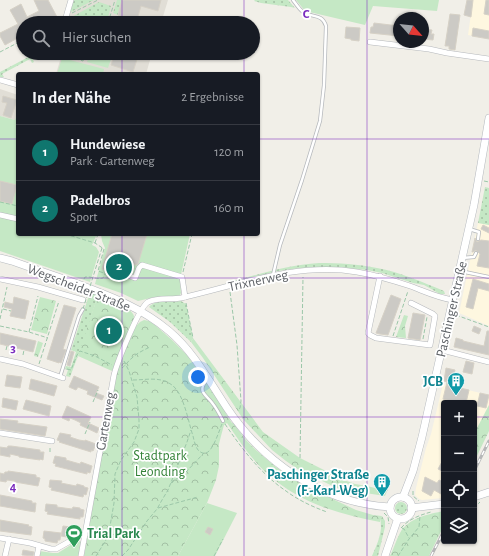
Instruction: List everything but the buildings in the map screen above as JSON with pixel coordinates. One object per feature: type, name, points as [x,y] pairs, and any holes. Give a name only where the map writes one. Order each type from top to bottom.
[{"type":"street","points":[[66,16],[71,0]]},
{"type":"street","points":[[370,42],[429,49],[489,59]]},
{"type":"street","points":[[0,80],[16,85]]},
{"type":"street","name":"Paschinger Straße","points":[[403,497],[413,470],[422,437],[442,350],[474,205],[489,118]]},
{"type":"street","points":[[0,215],[16,219]]},
{"type":"street","name":"Wegscheider Straße","points":[[0,258],[97,291],[118,299],[141,311],[158,322],[177,338],[192,354],[227,408],[246,433],[268,455],[289,472],[313,486],[338,496],[354,501],[390,507]]},
{"type":"street","points":[[127,275],[135,278],[139,268],[142,265],[182,277],[185,297]]},
{"type":"street","name":"Trixnerweg","points":[[141,311],[145,305],[152,300],[185,297],[273,275],[322,270],[347,271],[380,276],[442,298],[453,300]]},
{"type":"street","points":[[380,276],[368,332],[370,335],[376,338],[430,345],[435,316],[429,311],[412,303]]},
{"type":"street","points":[[0,279],[38,286],[83,300]]},
{"type":"street","name":"Gartenweg","points":[[81,556],[114,375],[141,311]]},
{"type":"street","points":[[442,350],[489,362]]},
{"type":"street","points":[[0,359],[30,366],[62,377]]},
{"type":"street","points":[[0,433],[52,441]]},
{"type":"street","points":[[477,496],[489,492]]},
{"type":"street","points":[[403,497],[409,500],[411,511],[406,517],[398,518],[392,514],[390,507],[391,502],[397,498],[403,497]]},
{"type":"street","points":[[411,508],[441,504]]},
{"type":"street","points":[[386,556],[398,518]]},
{"type":"street","points":[[0,538],[56,549],[81,535],[85,535]]},
{"type":"street","points":[[5,556],[9,539]]},
{"type":"street","points":[[37,556],[39,546]]},
{"type":"lane","points":[[273,275],[280,245],[320,121],[324,85],[325,21],[321,18],[305,13],[292,0]]},
{"type":"lane","points":[[469,229],[479,232],[478,239]]},
{"type":"lane","points":[[462,258],[474,257],[476,253]]},
{"type":"lane","points":[[459,270],[489,277]]},
{"type":"lane","points":[[62,377],[63,368],[79,316],[83,309]]},
{"type":"lane","points":[[209,379],[203,384],[203,393],[213,403],[223,421]]},
{"type":"path","points":[[66,16],[98,0]]},
{"type":"path","points":[[110,16],[115,0]]},
{"type":"path","points":[[0,52],[16,44]]},
{"type":"path","points":[[484,181],[489,182]]},
{"type":"path","points":[[0,202],[16,206]]},
{"type":"path","points":[[71,236],[99,245],[104,249],[98,271],[105,274],[108,275],[125,280],[126,279],[109,273],[108,275]]},
{"type":"path","points":[[95,244],[97,236]]},
{"type":"path","points":[[182,277],[192,236]]},
{"type":"path","points":[[83,309],[102,248]]},
{"type":"path","points":[[300,458],[303,271]]},
{"type":"path","points":[[83,281],[85,277],[98,279],[103,278],[105,274]]},
{"type":"path","points":[[0,318],[8,280]]},
{"type":"path","points":[[229,286],[237,345],[241,394],[240,408],[238,411]]},
{"type":"path","points":[[392,340],[408,292]]},
{"type":"path","points":[[29,332],[38,296]]},
{"type":"path","points":[[41,360],[59,301]]},
{"type":"path","points":[[186,304],[193,338]]},
{"type":"path","points":[[2,308],[12,310]]},
{"type":"path","points":[[422,344],[429,311]]},
{"type":"path","points":[[455,315],[489,327]]},
{"type":"path","points":[[0,326],[29,332],[48,338]]},
{"type":"path","points":[[6,350],[7,346]]},
{"type":"path","points":[[126,365],[131,358],[150,347]]},
{"type":"path","points":[[23,355],[24,350]]},
{"type":"path","points":[[63,368],[71,370],[76,355],[82,351],[95,356],[114,367]]},
{"type":"path","points":[[96,556],[109,532],[114,503],[115,474],[121,460],[134,442],[139,429],[137,397],[126,365],[120,358]]},
{"type":"path","points":[[132,380],[161,380],[174,386],[178,391],[184,406],[197,448],[199,452],[203,454]]},
{"type":"path","points":[[93,402],[98,390]]},
{"type":"path","points":[[170,484],[186,472],[203,454],[210,450],[223,421]]},
{"type":"path","points":[[223,421],[246,452],[273,481],[286,492],[316,508],[327,512]]},
{"type":"path","points":[[85,434],[90,422]]},
{"type":"path","points":[[122,556],[128,550],[147,521],[157,509],[170,484],[191,430]]},
{"type":"path","points":[[413,490],[413,496],[419,501]]},
{"type":"path","points":[[157,509],[198,497]]},
{"type":"path","points":[[477,506],[483,499]]},
{"type":"path","points":[[383,513],[388,518],[389,524]]},
{"type":"path","points":[[409,539],[402,528],[411,519],[430,513]]},
{"type":"path","points":[[398,556],[419,527],[420,516]]},
{"type":"path","points":[[214,556],[223,539]]},
{"type":"shaded area","points":[[74,0],[168,0],[163,16],[68,16]]},
{"type":"shaded area","points":[[473,0],[489,0],[489,39],[468,35]]},
{"type":"shaded area","points":[[60,60],[150,60],[147,72],[57,72]]},
{"type":"shaded area","points":[[0,89],[16,94],[16,117],[15,120],[0,116]]},
{"type":"shaded area","points":[[478,223],[489,225],[489,326],[459,313]]},
{"type":"shaded area","points":[[443,384],[489,395],[489,405],[477,428],[477,400],[441,400],[441,498],[422,500],[415,495],[426,448],[431,434]]},
{"type":"green space","points":[[74,0],[94,0],[69,13]]},
{"type":"green space","points":[[117,0],[122,0],[118,15],[113,13]]},
{"type":"green space","points":[[288,0],[295,8],[261,3],[254,1]]},
{"type":"green space","points":[[296,0],[439,0],[437,11],[373,6],[365,25],[305,11]]},
{"type":"green space","points":[[99,2],[111,6],[108,16],[73,16]]},
{"type":"green space","points":[[23,60],[28,60],[2,74],[4,77],[0,77],[0,72]]},
{"type":"green space","points":[[61,60],[70,60],[104,69],[103,72],[58,72]]},
{"type":"green space","points":[[88,60],[111,60],[108,68],[87,62]]},
{"type":"green space","points":[[0,116],[15,120],[16,117],[16,236],[96,236],[92,245],[96,247],[99,252],[90,282],[0,251]]},
{"type":"green space","points":[[485,187],[489,188],[489,225],[478,223]]},
{"type":"green space","points":[[101,236],[190,236],[180,279],[180,295],[155,297],[138,301],[95,284],[105,248]]},
{"type":"green space","points":[[319,263],[355,265],[386,270],[427,284],[444,291],[445,294],[440,294],[424,285],[382,273],[336,267],[300,268],[278,271],[224,284],[283,268]]},
{"type":"green space","points":[[90,292],[98,295],[84,340],[70,377],[66,376],[68,370],[65,369],[66,366],[71,367],[76,352],[71,350]]},
{"type":"green space","points":[[98,295],[124,306],[129,309],[134,316],[132,325],[112,371],[78,356]]},
{"type":"green space","points":[[40,297],[56,301],[47,334],[31,330]]},
{"type":"green space","points":[[181,301],[186,304],[193,338],[191,342],[170,322],[149,307],[152,304],[159,302]]},
{"type":"green space","points":[[404,315],[408,316],[405,326],[406,338],[396,337]]},
{"type":"green space","name":"Stadtpark Leonding","points":[[144,320],[155,325],[188,356],[225,410],[232,423],[256,450],[276,467],[307,487],[356,510],[382,516],[380,522],[325,508],[300,497],[276,481],[255,462],[227,423],[224,425],[219,444],[219,466],[216,480],[207,503],[178,556],[84,556],[116,371],[136,326]]},
{"type":"green space","points":[[193,338],[263,432],[300,458],[344,480],[379,489],[388,489],[385,496],[339,489],[299,470],[272,450],[243,419],[191,342]]},
{"type":"green space","points":[[38,341],[43,343],[38,357],[34,356]]},
{"type":"green space","points":[[489,405],[489,431],[477,456],[477,436],[477,428]]},
{"type":"green space","points":[[403,502],[406,503],[406,513],[399,514],[396,513],[395,506],[396,503]]},
{"type":"green space","points":[[207,503],[237,513],[215,556],[178,556]]},
{"type":"green space","points":[[441,512],[441,531],[429,556],[390,556],[397,538],[408,524],[413,520]]},
{"type":"green space","points":[[382,516],[385,521],[385,527],[378,556],[372,556],[380,535]]},
{"type":"green space","name":"Trial Park","points":[[77,541],[82,542],[80,556],[38,556],[39,551],[58,553]]},
{"type":"railway","points":[[477,465],[489,441]]},
{"type":"railway","points":[[431,556],[441,537]]},
{"type":"place","name":"Padelbros","points":[[119,267]]},
{"type":"place","name":"Hundewiese","points":[[109,331]]},
{"type":"place","name":"JCB","points":[[456,396]]},
{"type":"place","name":"Paschinger Straße (F.-Karl-Weg)","points":[[382,497]]},
{"type":"place","name":"Trial Park","points":[[74,548]]}]
